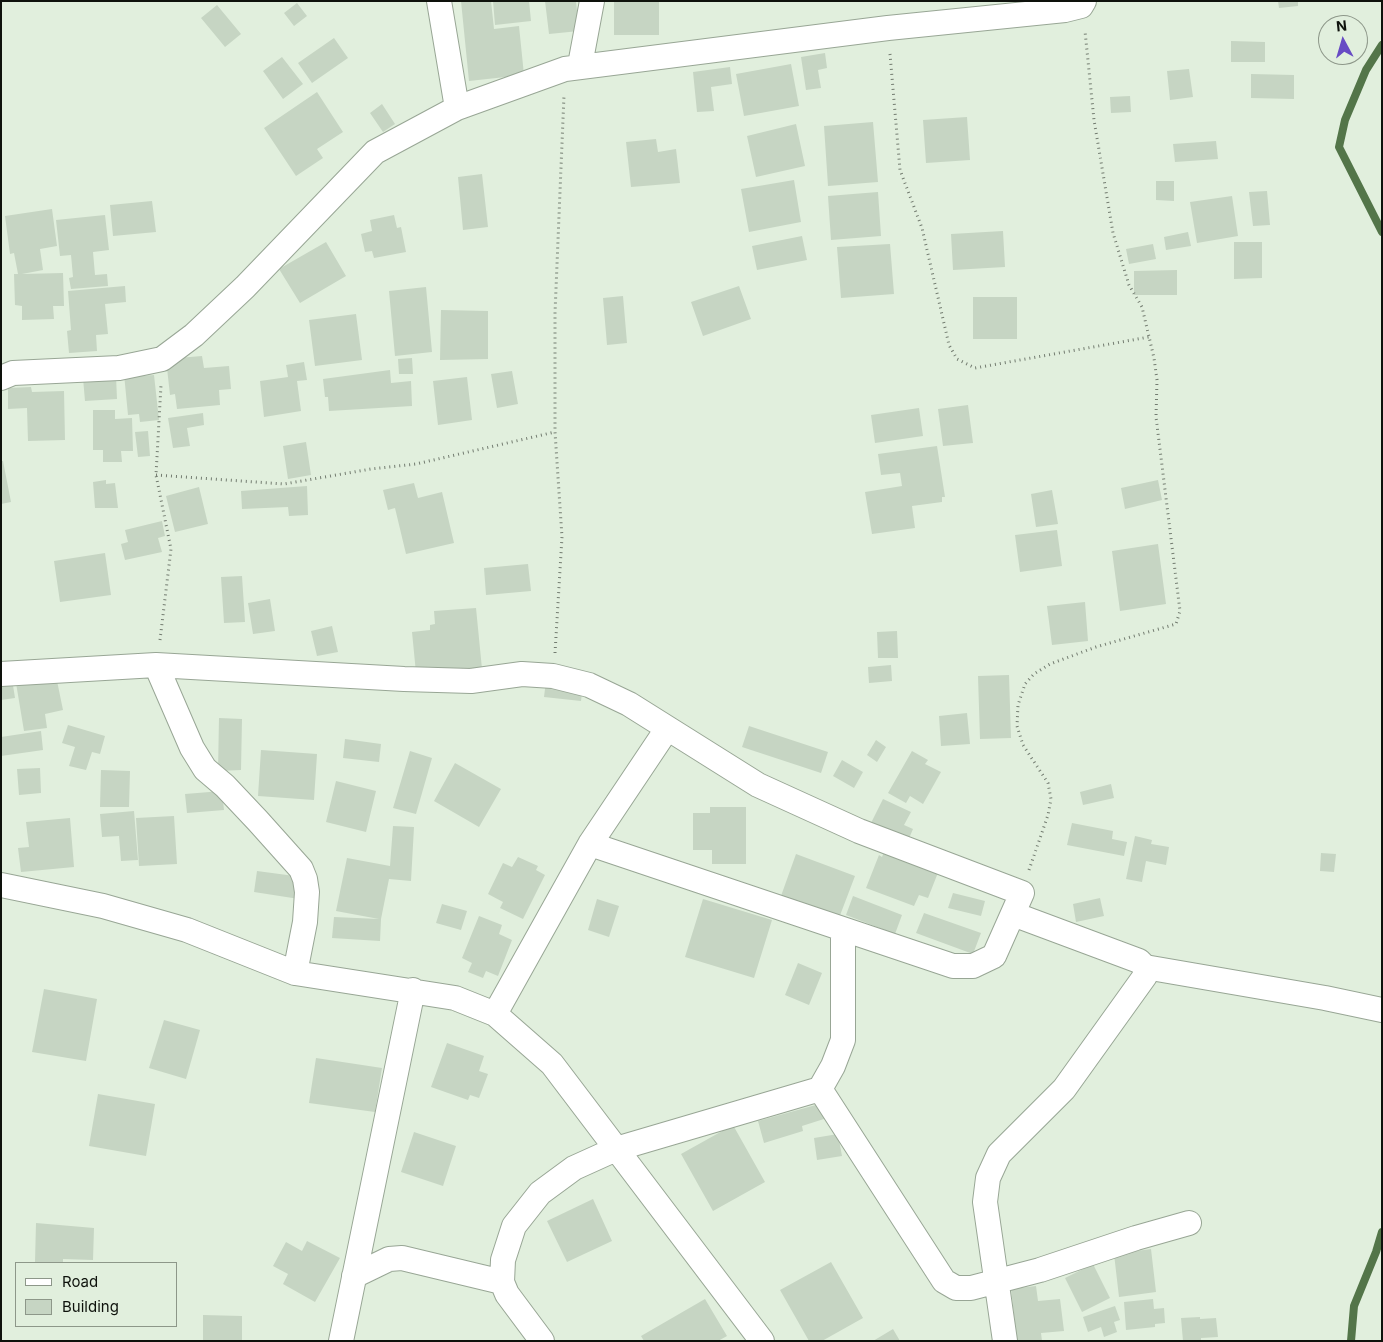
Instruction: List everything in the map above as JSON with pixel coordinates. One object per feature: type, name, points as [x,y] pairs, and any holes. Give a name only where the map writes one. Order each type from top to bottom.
[{"type":"street","points":[[440,1],[457,108]]},
{"type":"street","points":[[573,67],[592,1]]},
{"type":"street","points":[[1,378],[13,373],[119,368],[162,359],[194,335],[245,287],[375,152],[457,108],[573,67],[888,28],[1065,10],[1082,4]]},
{"type":"street","points":[[156,665],[192,748],[205,769],[225,786],[301,869],[307,892],[305,922],[295,972]]},
{"type":"street","points":[[1,674],[156,665],[404,679],[471,680],[522,674],[553,676],[589,685],[621,700],[758,785],[1018,903],[1139,961],[1145,967],[1325,998],[1382,1010]]},
{"type":"street","points":[[495,1014],[590,844],[667,729]]},
{"type":"street","points":[[590,844],[953,966],[973,966],[994,956],[1018,903]]},
{"type":"street","points":[[1,885],[104,906],[187,930],[295,972],[455,998],[495,1014],[552,1064],[762,1341]]},
{"type":"street","points":[[542,1341],[506,1294],[502,1282],[503,1260],[514,1226],[540,1193],[574,1168],[616,1149],[820,1089],[833,1066],[843,1040],[843,930]]},
{"type":"street","points":[[1005,1341],[985,1202],[988,1178],[999,1154],[1064,1090],[1145,976],[1145,967]]},
{"type":"street","points":[[341,1341],[413,990]]},
{"type":"street","points":[[820,1089],[944,1281],[956,1288],[971,1288],[996,1282],[1189,1223]]},
{"type":"street","points":[[354,1276],[389,1259],[402,1258],[502,1282]]},
{"type":"path","points":[[1018,903],[1048,816],[1051,799],[1048,783],[1023,745],[1017,726],[1018,705],[1025,684],[1034,674],[1050,664],[1096,647],[1176,624],[1180,611],[1156,417],[1157,380],[1142,307],[1129,285],[1113,233],[1094,120],[1082,4]]},
{"type":"path","points":[[888,28],[900,170],[922,228],[949,345],[957,359],[975,368],[1149,337]]},
{"type":"path","points":[[553,676],[562,537],[556,432],[555,313],[573,67]]},
{"type":"path","points":[[156,665],[170,549],[156,475],[162,359]]},
{"type":"path","points":[[156,475],[284,484],[371,469],[416,464],[556,432]]},
{"type":"building","points":[[461,1],[491,1],[494,29],[519,26],[524,75],[469,81]]},
{"type":"building","points":[[493,1],[529,1],[531,21],[495,25]]},
{"type":"building","points":[[545,1],[576,1],[579,31],[549,34]]},
{"type":"building","points":[[614,1],[659,1],[659,35],[614,35]]},
{"type":"building","points":[[1278,1],[1298,1],[1298,6],[1279,8]]},
{"type":"building","points":[[297,3],[307,16],[294,26],[284,13]]},
{"type":"building","points":[[217,5],[241,34],[225,47],[201,18]]},
{"type":"building","points":[[334,38],[348,58],[312,83],[298,63]]},
{"type":"building","points":[[1231,41],[1265,42],[1265,62],[1231,62]]},
{"type":"building","points":[[825,53],[827,68],[818,70],[821,88],[806,90],[801,57]]},
{"type":"building","points":[[282,57],[303,84],[283,99],[263,71]]},
{"type":"building","points":[[791,64],[799,106],[744,116],[736,74]]},
{"type":"building","points":[[730,67],[732,84],[711,87],[714,111],[697,112],[693,72]]},
{"type":"building","points":[[1189,69],[1193,97],[1170,100],[1167,71]]},
{"type":"building","points":[[1251,74],[1294,75],[1294,99],[1251,98]]},
{"type":"building","points":[[317,92],[343,132],[317,149],[323,158],[296,176],[264,128]]},
{"type":"building","points":[[1130,96],[1131,112],[1111,113],[1110,97]]},
{"type":"building","points":[[382,104],[395,124],[383,132],[370,113]]},
{"type":"building","points":[[967,117],[970,160],[926,163],[923,120]]},
{"type":"building","points":[[873,122],[878,182],[828,186],[824,126]]},
{"type":"building","points":[[796,124],[805,166],[756,177],[747,136]]},
{"type":"building","points":[[656,139],[658,152],[676,149],[680,183],[631,187],[626,142]]},
{"type":"building","points":[[1216,141],[1218,159],[1175,162],[1173,144]]},
{"type":"building","points":[[482,174],[488,227],[463,230],[458,177]]},
{"type":"building","points":[[794,180],[801,222],[749,232],[741,189]]},
{"type":"building","points":[[1156,181],[1174,181],[1174,201],[1156,200]]},
{"type":"building","points":[[1267,191],[1270,225],[1253,226],[1249,192]]},
{"type":"building","points":[[878,192],[881,236],[831,240],[828,196]]},
{"type":"building","points":[[1232,196],[1238,236],[1197,243],[1190,202]]},
{"type":"building","points":[[152,201],[156,232],[113,236],[110,205]]},
{"type":"building","points":[[52,209],[57,246],[40,249],[43,270],[22,274],[63,273],[64,306],[53,306],[54,319],[22,320],[22,306],[15,305],[14,274],[18,274],[14,253],[10,254],[5,216]]},
{"type":"building","points":[[105,215],[109,250],[93,252],[95,275],[107,274],[108,286],[71,289],[69,278],[73,277],[71,255],[60,256],[56,220]]},
{"type":"building","points":[[394,215],[397,228],[401,227],[406,252],[374,258],[372,251],[365,252],[361,234],[372,231],[370,220]]},
{"type":"building","points":[[1003,231],[1005,267],[953,270],[951,234]]},
{"type":"building","points":[[1188,232],[1191,246],[1166,250],[1164,237]]},
{"type":"building","points":[[802,236],[807,260],[757,270],[752,246]]},
{"type":"building","points":[[326,242],[346,276],[300,303],[279,269]]},
{"type":"building","points":[[1234,242],[1262,242],[1262,278],[1234,279]]},
{"type":"building","points":[[890,244],[894,294],[841,298],[837,247]]},
{"type":"building","points":[[1153,244],[1156,259],[1129,264],[1126,249]]},
{"type":"building","points":[[1177,270],[1177,295],[1134,295],[1134,271]]},
{"type":"building","points":[[125,286],[126,302],[105,304],[108,334],[96,335],[97,351],[69,353],[67,331],[71,330],[68,291]]},
{"type":"building","points":[[739,286],[751,319],[703,336],[691,302]]},
{"type":"building","points":[[426,287],[432,352],[395,356],[389,291]]},
{"type":"building","points":[[623,296],[627,343],[607,345],[603,298]]},
{"type":"building","points":[[973,297],[1017,297],[1017,339],[973,339]]},
{"type":"building","points":[[441,310],[488,311],[488,359],[440,360]]},
{"type":"building","points":[[356,314],[362,360],[315,366],[309,320]]},
{"type":"building","points":[[202,356],[204,368],[229,366],[231,389],[219,390],[220,405],[177,409],[175,394],[170,395],[166,359]]},
{"type":"building","points":[[412,358],[413,374],[399,374],[398,359]]},
{"type":"building","points":[[304,362],[307,380],[297,381],[301,411],[264,417],[260,381],[288,377],[286,365]]},
{"type":"building","points":[[390,370],[391,383],[411,381],[412,406],[329,411],[328,397],[325,397],[323,379]]},
{"type":"building","points":[[512,371],[518,404],[497,408],[491,374]]},
{"type":"building","points":[[138,372],[139,376],[154,375],[159,420],[140,422],[139,414],[128,415],[124,374]]},
{"type":"building","points":[[116,376],[117,399],[85,401],[83,378]]},
{"type":"building","points":[[467,377],[472,420],[438,425],[433,381]]},
{"type":"building","points":[[31,387],[32,392],[64,391],[65,440],[28,441],[27,408],[8,409],[8,388]]},
{"type":"building","points":[[968,405],[973,443],[943,446],[938,409]]},
{"type":"building","points":[[919,408],[923,436],[875,443],[871,415]]},
{"type":"building","points":[[93,410],[115,410],[115,419],[132,418],[133,451],[121,451],[122,462],[103,462],[103,450],[93,450]]},
{"type":"building","points":[[203,413],[204,425],[187,428],[190,446],[173,448],[168,418]]},
{"type":"building","points":[[148,431],[150,456],[138,457],[135,432]]},
{"type":"building","points":[[306,442],[311,475],[288,479],[283,446]]},
{"type":"building","points":[[937,446],[945,497],[942,497],[942,502],[912,506],[915,528],[872,534],[865,492],[902,486],[900,473],[881,475],[878,454]]},
{"type":"building","points":[[1,461],[3,461],[11,502],[1,504]]},
{"type":"building","points":[[106,480],[106,484],[115,483],[118,508],[95,508],[93,482]]},
{"type":"building","points":[[1158,480],[1162,500],[1125,509],[1121,488]]},
{"type":"building","points":[[414,483],[418,498],[442,492],[454,543],[406,554],[395,508],[388,510],[383,490]]},
{"type":"building","points":[[307,486],[308,515],[289,516],[288,507],[242,509],[241,491]]},
{"type":"building","points":[[199,487],[208,524],[175,532],[166,496]]},
{"type":"building","points":[[1052,490],[1058,524],[1036,527],[1031,494]]},
{"type":"building","points":[[162,521],[165,536],[158,538],[162,552],[125,560],[121,544],[128,542],[125,530]]},
{"type":"building","points":[[1057,530],[1062,566],[1020,572],[1015,535]]},
{"type":"building","points":[[1158,544],[1166,604],[1120,611],[1112,551]]},
{"type":"building","points":[[105,553],[111,595],[60,602],[54,561]]},
{"type":"building","points":[[528,564],[531,591],[486,595],[484,568]]},
{"type":"building","points":[[242,576],[245,622],[224,623],[221,577]]},
{"type":"building","points":[[270,599],[275,631],[253,634],[248,603]]},
{"type":"building","points":[[1085,602],[1088,641],[1052,645],[1047,606]]},
{"type":"building","points":[[476,608],[482,669],[416,673],[412,632],[430,630],[430,625],[435,624],[434,611]]},
{"type":"building","points":[[332,626],[338,652],[317,656],[311,631]]},
{"type":"building","points":[[897,631],[898,658],[878,658],[877,632]]},
{"type":"building","points":[[891,665],[892,681],[869,683],[868,667]]},
{"type":"building","points":[[1009,675],[1011,738],[980,739],[978,676]]},
{"type":"building","points":[[56,676],[63,710],[45,714],[47,728],[24,731],[16,683]]},
{"type":"building","points":[[12,679],[15,698],[1,700],[1,680]]},
{"type":"building","points":[[546,681],[583,685],[581,701],[544,697]]},
{"type":"building","points":[[967,713],[970,744],[941,746],[939,716]]},
{"type":"building","points":[[219,718],[242,719],[241,770],[218,771]]},
{"type":"building","points":[[68,725],[105,736],[100,754],[92,752],[86,770],[69,766],[75,747],[62,743]]},
{"type":"building","points":[[749,726],[828,752],[821,773],[742,747]]},
{"type":"building","points":[[41,731],[43,750],[1,756],[1,737]]},
{"type":"building","points":[[345,739],[381,744],[379,762],[343,758]]},
{"type":"building","points":[[876,740],[886,747],[877,762],[867,755]]},
{"type":"building","points":[[261,750],[317,754],[314,800],[258,796]]},
{"type":"building","points":[[410,751],[432,758],[416,814],[393,808]]},
{"type":"building","points":[[912,751],[928,760],[925,764],[941,772],[923,804],[910,796],[906,803],[888,793]]},
{"type":"building","points":[[842,760],[863,772],[854,788],[833,776]]},
{"type":"building","points":[[455,763],[501,789],[479,827],[434,801]]},
{"type":"building","points":[[40,768],[41,793],[19,795],[17,769]]},
{"type":"building","points":[[101,770],[130,771],[129,807],[100,807]]},
{"type":"building","points":[[336,781],[376,791],[366,832],[326,822]]},
{"type":"building","points":[[1111,784],[1114,798],[1083,805],[1080,792]]},
{"type":"building","points":[[222,791],[224,810],[187,813],[185,794]]},
{"type":"building","points":[[883,799],[911,812],[904,825],[913,829],[907,843],[869,827]]},
{"type":"building","points":[[710,807],[746,807],[746,864],[712,864],[712,850],[693,850],[693,813],[710,813]]},
{"type":"building","points":[[134,811],[138,860],[121,861],[119,836],[102,837],[100,814]]},
{"type":"building","points":[[174,816],[177,864],[139,866],[136,818]]},
{"type":"building","points":[[70,818],[74,867],[21,872],[18,848],[29,847],[26,822]]},
{"type":"building","points":[[1072,823],[1113,831],[1112,839],[1127,842],[1124,856],[1067,845]]},
{"type":"building","points":[[393,826],[414,827],[411,881],[389,879],[381,919],[380,941],[332,938],[334,917],[379,919],[336,911],[347,858],[390,866]]},
{"type":"building","points":[[1135,836],[1152,840],[1151,844],[1169,847],[1166,865],[1146,861],[1142,882],[1126,879]]},
{"type":"building","points":[[887,844],[941,865],[928,898],[919,895],[914,906],[866,888],[879,855],[882,857]]},
{"type":"building","points":[[1321,853],[1336,854],[1334,872],[1320,871]]},
{"type":"building","points":[[796,854],[855,876],[839,918],[781,896]]},
{"type":"building","points":[[518,857],[538,866],[536,870],[545,875],[523,919],[500,908],[503,902],[488,894],[503,863],[512,867]]},
{"type":"building","points":[[257,871],[302,877],[299,899],[254,892]]},
{"type":"building","points":[[953,893],[985,901],[981,916],[948,908]]},
{"type":"building","points":[[853,896],[902,915],[895,934],[846,915]]},
{"type":"building","points":[[1100,898],[1104,916],[1076,922],[1073,904]]},
{"type":"building","points":[[597,899],[619,906],[609,937],[588,930]]},
{"type":"building","points":[[703,899],[772,920],[754,978],[685,957]]},
{"type":"building","points":[[442,904],[467,911],[461,930],[436,923]]},
{"type":"building","points":[[924,913],[981,933],[973,954],[916,933]]},
{"type":"building","points":[[479,916],[502,925],[499,934],[512,940],[498,976],[486,971],[483,978],[468,972],[472,963],[462,958]]},
{"type":"building","points":[[798,963],[822,973],[809,1005],[785,995]]},
{"type":"building","points":[[44,989],[97,999],[86,1061],[32,1052]]},
{"type":"building","points":[[164,1020],[200,1030],[186,1079],[149,1068]]},
{"type":"building","points":[[447,1043],[484,1056],[479,1071],[488,1074],[479,1098],[470,1095],[468,1100],[431,1087]]},
{"type":"building","points":[[316,1058],[382,1068],[375,1112],[309,1103]]},
{"type":"building","points":[[98,1094],[155,1104],[146,1156],[89,1146]]},
{"type":"building","points":[[823,1103],[827,1118],[802,1126],[803,1131],[764,1143],[758,1121]]},
{"type":"building","points":[[733,1125],[765,1182],[713,1211],[681,1154]]},
{"type":"building","points":[[414,1132],[456,1146],[443,1186],[401,1172]]},
{"type":"building","points":[[838,1134],[842,1156],[817,1160],[814,1138]]},
{"type":"building","points":[[593,1199],[612,1241],[567,1262],[547,1221]]},
{"type":"building","points":[[36,1223],[94,1228],[93,1260],[63,1259],[63,1262],[35,1262]]},
{"type":"building","points":[[307,1241],[340,1258],[315,1302],[283,1284],[288,1274],[273,1266],[286,1242],[302,1251]]},
{"type":"building","points":[[1151,1249],[1156,1292],[1119,1297],[1114,1254]]},
{"type":"building","points":[[831,1262],[863,1318],[822,1341],[809,1341],[780,1290]]},
{"type":"building","points":[[1093,1264],[1110,1298],[1082,1312],[1065,1278]]},
{"type":"building","points":[[1036,1286],[1038,1301],[1060,1299],[1064,1331],[1041,1333],[1042,1341],[1017,1341],[1011,1289]]},
{"type":"building","points":[[705,1299],[727,1336],[718,1341],[644,1341],[641,1336]]},
{"type":"building","points":[[1153,1299],[1154,1309],[1164,1308],[1165,1323],[1155,1324],[1155,1327],[1126,1330],[1124,1302]]},
{"type":"building","points":[[1115,1306],[1120,1320],[1114,1322],[1117,1332],[1104,1337],[1101,1327],[1088,1332],[1083,1317]]},
{"type":"building","points":[[203,1315],[242,1316],[242,1341],[203,1341]]},
{"type":"building","points":[[1200,1317],[1200,1319],[1216,1318],[1218,1337],[1201,1338],[1201,1341],[1183,1341],[1181,1318]]},
{"type":"building","points":[[893,1329],[900,1341],[873,1341]]},
{"type":"waterway","points":[[1382,45],[1366,70],[1345,120],[1339,147],[1382,232]]},
{"type":"waterway","points":[[1351,1341],[1354,1306],[1382,1232]]}]
